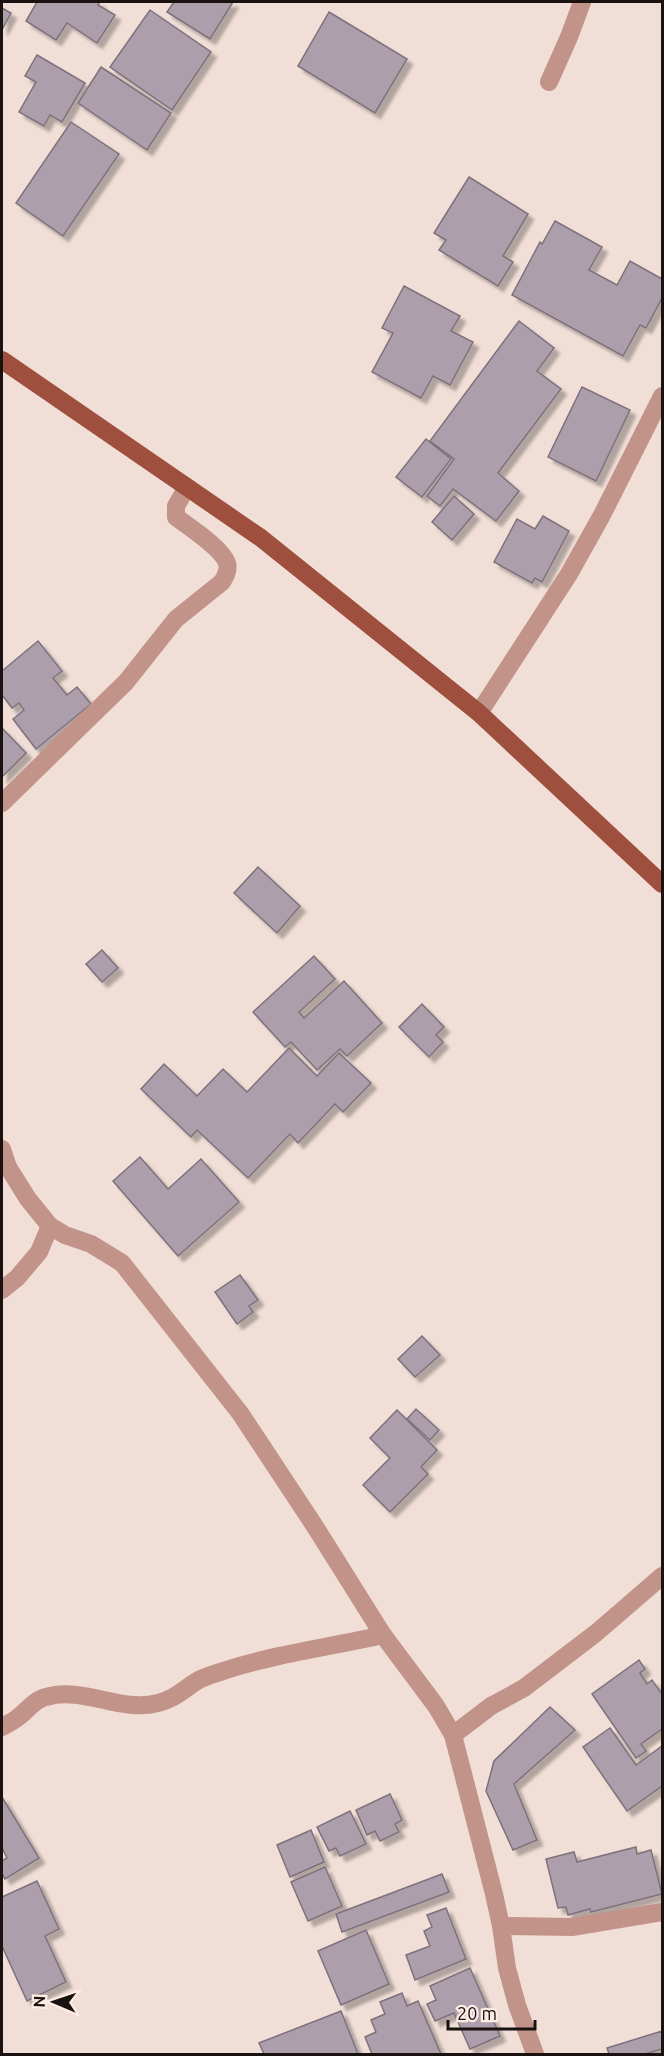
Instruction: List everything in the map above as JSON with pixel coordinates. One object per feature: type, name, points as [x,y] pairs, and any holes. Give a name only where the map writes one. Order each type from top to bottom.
[{"type":"main road","points":[[2,360],[261,538],[479,713],[662,882]]},
{"type":"street","points":[[549,82],[582,2]]},
{"type":"street","points":[[479,713],[569,574],[663,396]]},
{"type":"street","points":[[2,803],[126,682],[176,619],[222,582],[228,565],[222,554],[176,517],[176,506],[187,487]]},
{"type":"street","points":[[2,1149],[8,1167],[28,1199],[50,1226],[91,1244],[122,1263],[240,1413],[383,1635],[426,1690],[453,1735],[501,1926],[509,1977],[535,2055]]},
{"type":"street","points":[[2,1290],[39,1252],[50,1226]]},
{"type":"street","points":[[453,1735],[491,1706],[533,1682],[596,1633],[663,1576]]},
{"type":"street","points":[[2,1728],[43,1697],[58,1694],[95,1697],[131,1706],[158,1703],[178,1696],[199,1679],[226,1670],[383,1635]]},
{"type":"street","points":[[501,1926],[572,1927],[663,1912]]},
{"type":"building","points":[[37,2],[100,2],[98,5],[115,15],[97,43],[67,23],[56,40],[26,21]]},
{"type":"building","points":[[174,2],[233,2],[210,39],[167,12]]},
{"type":"building","points":[[2,8],[11,13],[2,30]]},
{"type":"building","points":[[150,10],[211,52],[172,110],[110,67]]},
{"type":"building","points":[[329,12],[407,59],[375,113],[298,66]]},
{"type":"building","points":[[37,55],[85,83],[62,122],[50,115],[44,126],[19,112],[36,82],[25,76]]},
{"type":"building","points":[[101,67],[171,113],[147,150],[78,103]]},
{"type":"building","points":[[71,122],[119,154],[63,236],[16,203]]},
{"type":"building","points":[[469,177],[528,214],[503,256],[513,262],[498,286],[439,250],[446,240],[434,233]]},
{"type":"building","points":[[555,221],[602,247],[589,270],[617,285],[630,261],[662,279],[662,298],[646,328],[640,325],[623,356],[512,295],[540,242],[542,244]]},
{"type":"building","points":[[404,286],[460,316],[451,331],[473,342],[450,385],[433,376],[421,398],[372,372],[393,333],[382,328]]},
{"type":"building","points":[[519,321],[554,348],[537,371],[561,389],[498,473],[519,491],[496,521],[453,489],[440,506],[427,496],[454,459],[430,441]]},
{"type":"building","points":[[582,387],[630,410],[596,481],[548,457]]},
{"type":"building","points":[[426,439],[451,459],[422,497],[396,477]]},
{"type":"building","points":[[454,496],[474,514],[452,540],[432,522]]},
{"type":"building","points":[[543,516],[569,531],[542,582],[535,578],[532,583],[494,562],[517,519],[535,529]]},
{"type":"building","points":[[38,641],[62,671],[53,678],[67,695],[77,687],[91,704],[36,749],[13,719],[24,710],[19,703],[12,708],[2,695],[2,671]]},
{"type":"building","points":[[2,728],[26,753],[2,777]]},
{"type":"building","points":[[258,867],[300,906],[277,933],[234,893]]},
{"type":"building","points":[[102,950],[118,968],[102,982],[86,964]]},
{"type":"building","points":[[314,956],[335,979],[299,1012],[304,1018],[344,981],[382,1023],[347,1056],[340,1049],[317,1070],[291,1042],[285,1047],[253,1012]]},
{"type":"building","points":[[422,1004],[444,1027],[436,1035],[443,1042],[429,1057],[399,1027]]},
{"type":"building","points":[[289,1048],[317,1076],[339,1053],[371,1083],[343,1112],[335,1104],[298,1143],[290,1134],[248,1178],[197,1130],[191,1137],[141,1089],[164,1064],[197,1096],[223,1069],[247,1092]]},
{"type":"building","points":[[140,1157],[168,1189],[201,1159],[239,1202],[178,1256],[113,1181]]},
{"type":"building","points":[[240,1275],[258,1300],[249,1306],[253,1312],[237,1324],[215,1292]]},
{"type":"building","points":[[422,1336],[440,1355],[415,1377],[398,1359]]},
{"type":"building","points":[[416,1409],[439,1430],[430,1440],[407,1419]]},
{"type":"building","points":[[397,1410],[437,1450],[421,1467],[428,1474],[390,1512],[363,1485],[390,1458],[370,1438]]},
{"type":"building","points":[[639,1660],[645,1669],[640,1673],[647,1684],[652,1680],[662,1694],[662,1729],[641,1744],[646,1751],[636,1758],[592,1694]]},
{"type":"building","points":[[550,1707],[575,1730],[514,1784],[537,1840],[513,1850],[486,1791],[494,1761]]},
{"type":"building","points":[[610,1728],[636,1765],[662,1746],[662,1786],[627,1811],[583,1747]]},
{"type":"building","points":[[390,1794],[402,1820],[395,1824],[399,1832],[380,1841],[375,1831],[367,1835],[356,1810]]},
{"type":"building","points":[[2,1797],[39,1858],[5,1879],[2,1874],[2,1861],[7,1858],[2,1848]]},
{"type":"building","points":[[350,1811],[366,1844],[340,1856],[336,1848],[329,1851],[317,1827]]},
{"type":"building","points":[[311,1830],[324,1862],[290,1877],[277,1845]]},
{"type":"building","points":[[636,1847],[637,1854],[651,1850],[662,1894],[591,1912],[590,1909],[568,1915],[566,1907],[558,1908],[546,1859],[574,1852],[577,1862]]},
{"type":"building","points":[[325,1867],[342,1906],[308,1921],[291,1882]]},
{"type":"building","points":[[442,1874],[449,1892],[342,1932],[336,1914]]},
{"type":"building","points":[[37,1881],[59,1929],[45,1936],[66,1982],[27,2001],[2,1946],[2,1897]]},
{"type":"building","points":[[446,1908],[466,1959],[415,1980],[406,1955],[430,1946],[424,1931],[432,1927],[427,1915]]},
{"type":"building","points":[[366,1930],[389,1984],[341,2005],[318,1951]]},
{"type":"building","points":[[470,1968],[500,2036],[470,2049],[454,2013],[435,2021],[427,2004],[436,2000],[430,1986]]},
{"type":"building","points":[[402,1993],[407,2006],[418,2001],[441,2054],[372,2054],[365,2037],[376,2032],[371,2020],[385,2014],[380,2002]]},
{"type":"building","points":[[341,2011],[358,2054],[264,2054],[259,2043]]},
{"type":"building","points":[[662,2031],[662,2049],[645,2054],[609,2054],[607,2048]]}]
